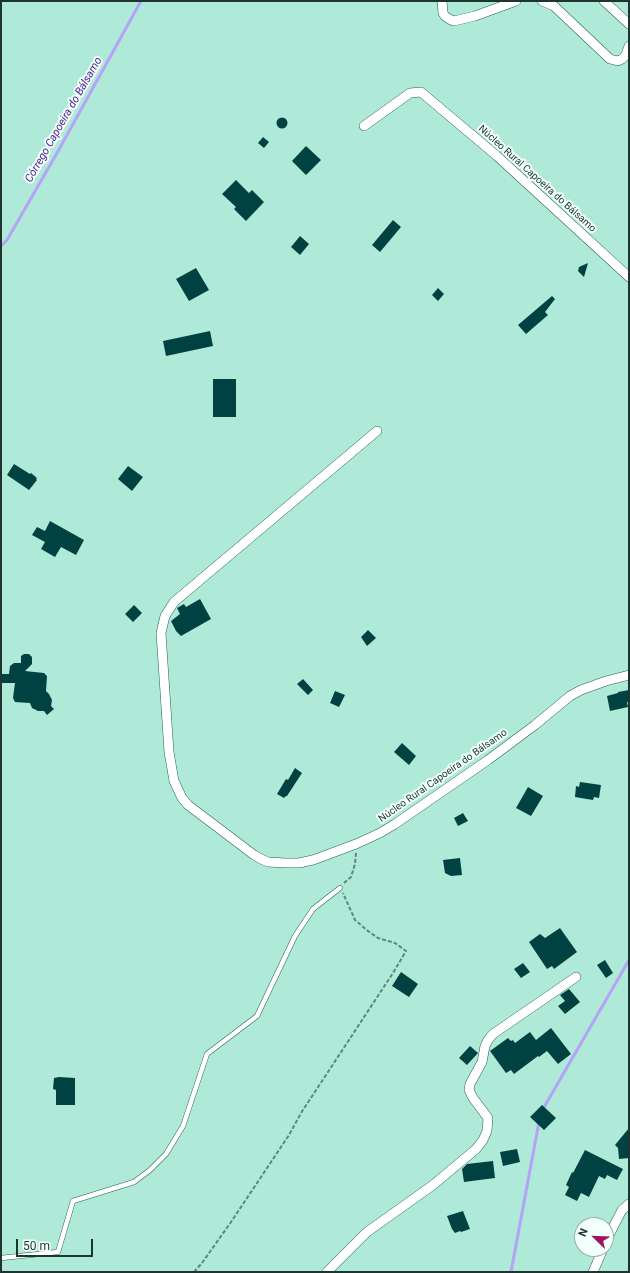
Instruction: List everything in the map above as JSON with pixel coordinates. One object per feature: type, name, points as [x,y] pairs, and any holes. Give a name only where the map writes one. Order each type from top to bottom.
[{"type":"street","points":[[442,1],[445,16],[449,20],[454,21],[475,16],[516,1]]},
{"type":"street","points":[[542,1],[554,6],[610,59],[618,61],[622,59],[626,55],[629,46]]},
{"type":"street","points":[[604,1],[629,24]]},
{"type":"street","name":"Núcleo Rural Capoeira do Bálsamo","points":[[364,126],[410,93],[421,92],[497,156],[629,277]]},
{"type":"street","name":"Núcleo Rural Capoeira do Bálsamo","points":[[377,431],[174,602],[165,616],[161,633],[165,706],[171,769],[178,790],[188,805],[254,855],[268,862],[299,863],[313,860],[356,844],[395,824],[476,769],[535,725],[570,696],[600,683],[629,675]]},
{"type":"street","points":[[327,1272],[367,1232],[433,1185],[476,1149],[483,1140],[487,1131],[488,1118],[469,1090],[470,1084],[482,1062],[488,1040],[493,1034],[576,977]]},
{"type":"street","points":[[614,1226],[622,1210],[629,1204]]},
{"type":"street","points":[[593,1272],[600,1257]]},
{"type":"lane","points":[[1,1258],[58,1252],[73,1201],[134,1182],[150,1170],[166,1154],[183,1126],[207,1054],[257,1016],[295,936],[313,909],[340,888]]},
{"type":"path","points":[[194,1272],[231,1222],[289,1135],[301,1113],[406,951],[395,942],[378,938],[355,920],[340,888],[351,877],[355,864],[356,844]]},
{"type":"building","points":[[282,117],[286,119],[288,123],[286,127],[282,129],[278,127],[276,123],[278,119]]},
{"type":"building","points":[[263,137],[269,142],[264,148],[258,143]]},
{"type":"building","points":[[306,146],[321,160],[306,175],[292,161]]},
{"type":"building","points":[[236,180],[249,193],[252,190],[264,202],[246,221],[234,209],[236,207],[222,194]]},
{"type":"building","points":[[393,220],[401,227],[380,252],[372,245]]},
{"type":"building","points":[[300,236],[309,244],[300,255],[291,247]]},
{"type":"building","points":[[588,263],[584,277],[578,271],[579,267]]},
{"type":"building","points":[[196,268],[209,290],[189,301],[176,279]]},
{"type":"building","points":[[438,288],[444,294],[438,301],[432,295]]},
{"type":"building","points":[[552,296],[555,299],[545,312],[548,315],[526,334],[518,325]]},
{"type":"building","points":[[210,331],[213,346],[166,356],[163,341]]},
{"type":"building","points":[[213,379],[236,379],[236,417],[213,417]]},
{"type":"building","points":[[14,464],[37,478],[29,490],[7,475]]},
{"type":"building","points":[[128,466],[143,477],[132,491],[118,479]]},
{"type":"building","points":[[50,521],[84,540],[76,555],[61,547],[55,557],[41,549],[45,542],[32,535],[37,527],[45,531]]},
{"type":"building","points":[[200,599],[211,619],[181,636],[176,631],[171,621],[180,614],[177,608],[184,604],[186,607]]},
{"type":"building","points":[[134,605],[142,613],[133,622],[125,614]]},
{"type":"building","points":[[368,630],[376,638],[367,646],[361,637]]},
{"type":"building","points":[[24,654],[29,654],[32,657],[32,664],[25,671],[44,673],[47,676],[46,691],[52,700],[51,706],[54,709],[47,715],[44,711],[38,711],[32,708],[30,703],[15,702],[13,698],[15,683],[1,683],[1,674],[9,674],[10,666],[14,663],[21,663],[21,656]]},
{"type":"building","points":[[303,679],[313,690],[308,695],[297,684]]},
{"type":"building","points":[[629,690],[629,702],[627,702],[628,707],[610,711],[607,696]]},
{"type":"building","points":[[335,691],[345,695],[339,707],[330,703]]},
{"type":"building","points":[[402,743],[416,756],[409,765],[394,752]]},
{"type":"building","points":[[295,768],[302,773],[287,796],[284,798],[277,794]]},
{"type":"building","points":[[580,782],[601,785],[599,798],[594,797],[593,800],[575,797],[576,786],[579,787]]},
{"type":"building","points":[[528,787],[543,796],[531,816],[516,808]]},
{"type":"building","points":[[463,813],[468,821],[458,826],[454,818]]},
{"type":"building","points":[[460,858],[462,875],[451,876],[445,873],[443,860]]},
{"type":"building","points":[[560,928],[577,952],[554,969],[552,966],[547,969],[529,942],[540,934],[545,938]]},
{"type":"building","points":[[605,960],[613,973],[606,978],[597,965]]},
{"type":"building","points":[[523,963],[530,972],[521,978],[514,969]]},
{"type":"building","points":[[401,972],[418,984],[409,997],[392,986]]},
{"type":"building","points":[[569,989],[580,1002],[565,1014],[558,1006],[565,1001],[560,995]]},
{"type":"building","points":[[551,1028],[571,1054],[558,1064],[547,1051],[514,1074],[511,1070],[506,1073],[490,1051],[508,1038],[511,1041],[513,1040],[515,1043],[530,1032],[536,1040]]},
{"type":"building","points":[[470,1046],[478,1053],[467,1065],[459,1058]]},
{"type":"building","points":[[54,1078],[75,1078],[75,1105],[56,1105],[56,1090],[53,1089]]},
{"type":"building","points":[[542,1105],[556,1118],[544,1130],[530,1117]]},
{"type":"building","points":[[629,1128],[629,1158],[619,1159],[618,1148],[615,1145]]},
{"type":"building","points":[[517,1149],[520,1162],[503,1166],[500,1152]]},
{"type":"building","points":[[585,1150],[623,1169],[617,1180],[607,1175],[605,1179],[599,1176],[589,1197],[581,1193],[577,1201],[565,1195],[569,1187],[566,1185]]},
{"type":"building","points":[[493,1161],[495,1178],[464,1182],[462,1169],[467,1164]]},
{"type":"building","points":[[463,1211],[470,1229],[455,1233],[447,1216]]},
{"type":"waterway","name":"Córrego Capoeira do Bálsamo","points":[[1,246],[7,240],[57,153],[141,1]]},
{"type":"waterway","points":[[543,1109],[629,960]]},
{"type":"waterway","points":[[511,1272],[539,1122]]}]
